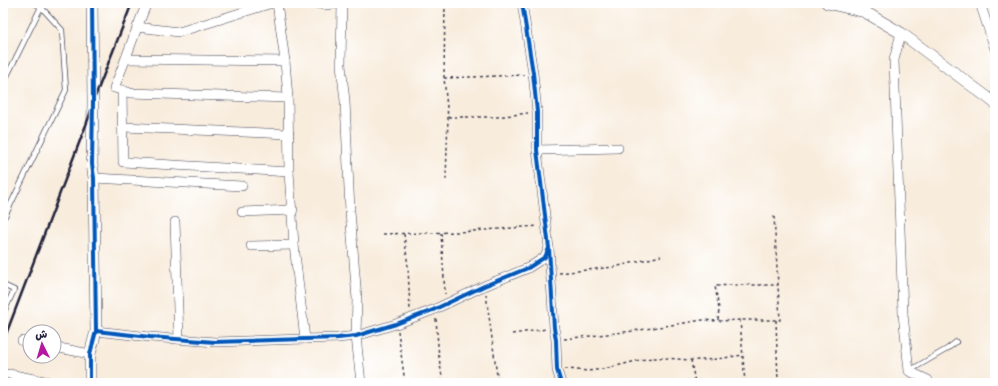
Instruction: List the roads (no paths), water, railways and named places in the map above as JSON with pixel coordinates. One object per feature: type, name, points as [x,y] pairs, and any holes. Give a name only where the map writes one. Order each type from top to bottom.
[{"type":"street","points":[[90,383],[90,354],[96,331],[94,178],[92,164],[92,3]]},
{"type":"street","points":[[148,3],[137,27],[114,88],[130,93],[288,98]]},
{"type":"street","points":[[137,27],[179,32],[272,3]]},
{"type":"street","points":[[277,3],[285,61],[288,98],[289,172],[294,245],[305,340]]},
{"type":"street","points":[[316,3],[325,5],[342,3],[341,65],[345,101],[350,211],[357,299],[356,336],[361,383]]},
{"type":"street","points":[[522,3],[533,73],[537,112],[537,150],[549,248],[557,370],[561,383]]},
{"type":"street","points":[[827,3],[865,12],[902,33],[995,103]]},
{"type":"street","points":[[980,3],[995,49]]},
{"type":"street","points":[[902,33],[894,60],[903,314],[909,371],[928,380],[929,383]]},
{"type":"street","points":[[126,59],[285,61]]},
{"type":"street","points":[[122,90],[123,162],[289,172]]},
{"type":"street","points":[[122,127],[289,134]]},
{"type":"street","points":[[537,150],[618,148]]},
{"type":"street","points":[[94,178],[242,186]]},
{"type":"street","points":[[242,212],[292,210]]},
{"type":"street","points":[[175,222],[180,339]]},
{"type":"street","points":[[251,246],[294,245]]},
{"type":"street","points":[[96,331],[144,337],[215,342],[305,340],[356,336],[396,324],[433,310],[484,286],[528,268],[545,257],[549,248]]},
{"type":"street","points":[[62,349],[90,354]]},
{"type":"street","points":[[9,374],[54,383]]},
{"type":"lane","points":[[4,217],[66,90],[62,30],[41,7],[34,3]]},
{"type":"lane","points":[[3,84],[41,7]]},
{"type":"lane","points":[[3,285],[14,290],[3,314]]},
{"type":"lane","points":[[909,371],[947,349],[956,342]]},
{"type":"railway","points":[[3,342],[89,117],[93,102],[132,3]]}]
